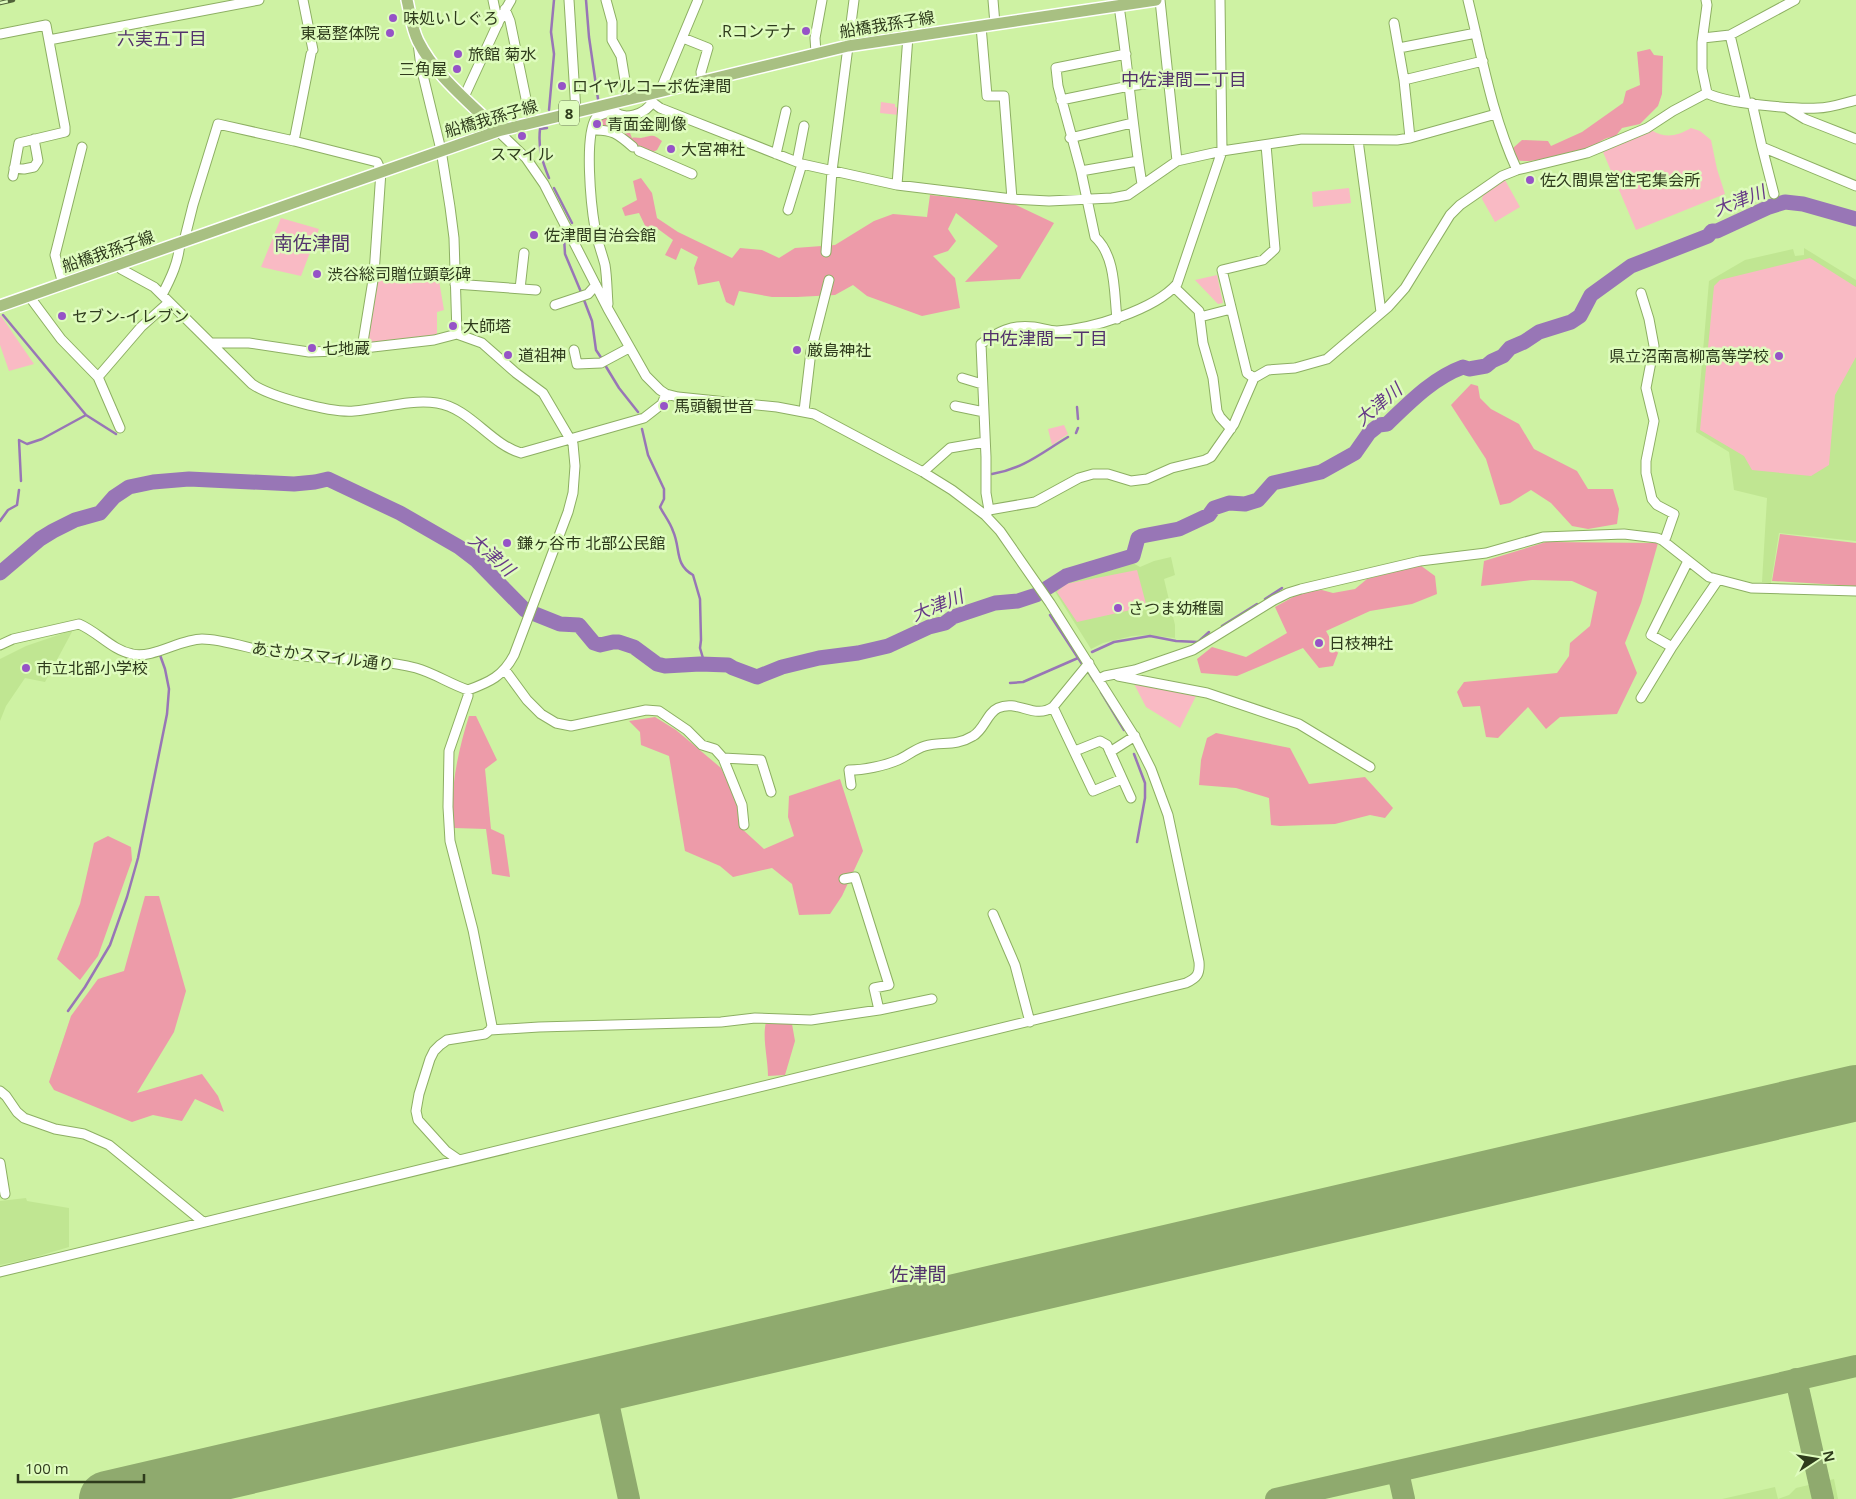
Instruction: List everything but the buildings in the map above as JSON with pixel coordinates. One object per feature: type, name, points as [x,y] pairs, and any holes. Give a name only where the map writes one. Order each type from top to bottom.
[{"type":"main road","points":[[408,0],[417,40],[432,63],[498,131]]},
{"type":"main road","name":"船橋我孫子線","points":[[1,306],[498,131],[628,99],[654,96],[702,81],[848,46],[1158,0]]},
{"type":"street","points":[[49,40],[260,0]]},
{"type":"street","points":[[294,141],[312,52],[303,0]]},
{"type":"street","points":[[493,0],[498,24]]},
{"type":"street","points":[[464,97],[511,0]]},
{"type":"street","points":[[569,0],[576,112]]},
{"type":"street","points":[[606,0],[612,22],[612,40],[622,56],[628,99]]},
{"type":"street","points":[[608,309],[605,266],[600,252],[593,212],[589,147],[592,130],[599,116],[614,111],[620,115],[639,114],[648,109],[683,38],[698,0]]},
{"type":"street","points":[[816,53],[815,38],[822,0]]},
{"type":"street","points":[[826,252],[832,171],[854,0]]},
{"type":"street","points":[[993,0],[995,24]]},
{"type":"street","points":[[1158,0],[1177,161]]},
{"type":"street","points":[[987,512],[986,442],[978,342],[998,331],[1015,327],[1029,326],[1054,331],[1077,329],[1117,319],[1170,292],[1177,284],[1222,151],[1220,0]]},
{"type":"street","points":[[1468,0],[1496,114],[1506,146],[1517,170]]},
{"type":"street","points":[[1706,0],[1702,69],[1707,93],[1712,96],[1749,103],[1785,107],[1820,108],[1856,100]]},
{"type":"street","points":[[1704,38],[1730,35],[1795,0]]},
{"type":"street","points":[[1119,6],[1130,86],[1132,123],[1142,184]]},
{"type":"street","points":[[505,9],[510,21],[530,123]]},
{"type":"street","points":[[1394,23],[1404,80],[1410,138]]},
{"type":"street","points":[[0,34],[46,25],[65,132],[34,139],[19,143],[14,172],[34,167],[38,161],[34,139]]},
{"type":"street","points":[[981,26],[987,96],[1004,96],[1012,199]]},
{"type":"street","points":[[1399,48],[1476,33]]},
{"type":"street","points":[[1730,35],[1774,194]]},
{"type":"street","points":[[897,185],[908,36]]},
{"type":"street","points":[[683,38],[708,48],[701,72],[702,81]]},
{"type":"street","points":[[417,40],[424,81],[441,150],[454,238],[457,334]]},
{"type":"street","points":[[1117,319],[1112,270],[1099,240],[1095,237],[1087,198],[1058,86],[1056,68],[1126,54]]},
{"type":"street","points":[[1404,80],[1483,61]]},
{"type":"street","points":[[1062,100],[1130,86],[1169,81]]},
{"type":"street","points":[[987,512],[1035,502],[1079,478],[1093,474],[1108,474],[1131,481],[1147,479],[1172,468],[1211,457],[1231,429],[1254,378],[1268,370],[1295,368],[1326,359],[1388,307],[1405,288],[1450,215],[1474,194],[1502,176],[1517,170],[1595,149],[1647,128],[1673,111],[1707,93]]},
{"type":"street","points":[[654,96],[660,108],[800,163],[897,185],[1012,199],[1049,201],[1112,198],[1128,195],[1177,161],[1222,151],[1302,139],[1358,140],[1410,138],[1496,114]]},
{"type":"street","points":[[1785,107],[1805,119],[1856,139]]},
{"type":"street","points":[[776,154],[786,111]]},
{"type":"street","points":[[1070,138],[1132,123]]},
{"type":"street","points":[[98,377],[166,298],[218,124],[377,162],[381,171],[374,274],[362,348]]},
{"type":"street","points":[[788,210],[800,163],[804,126]]},
{"type":"street","points":[[592,130],[608,130],[619,134],[636,149],[692,174]]},
{"type":"street","points":[[0,1272],[1186,984],[1196,979],[1200,972],[1200,962],[1168,815],[1151,769],[1135,736],[1099,679],[1050,603],[987,512],[922,472],[847,430],[804,411],[678,397],[666,394],[646,376],[608,309],[544,184],[523,154],[498,131]]},
{"type":"street","points":[[1358,140],[1381,312]]},
{"type":"street","points":[[1254,378],[1247,373],[1222,270],[1263,260],[1275,249],[1266,145]]},
{"type":"street","points":[[63,284],[55,255],[82,147]]},
{"type":"street","points":[[1762,147],[1856,186]]},
{"type":"street","points":[[1080,171],[1138,161]]},
{"type":"street","points":[[520,289],[524,253]]},
{"type":"street","points":[[119,264],[121,269],[146,282],[166,298],[252,384],[262,391],[282,398],[347,411],[415,402],[438,403],[450,407],[498,439],[504,446],[521,453],[640,419],[662,404],[666,394]]},
{"type":"street","points":[[804,411],[811,351],[830,280]]},
{"type":"street","points":[[455,284],[536,290]]},
{"type":"street","points":[[555,305],[588,294],[596,286]]},
{"type":"street","points":[[1174,287],[1198,311],[1203,343],[1213,378],[1217,411],[1231,429]]},
{"type":"street","points":[[1641,293],[1650,318],[1654,346],[1646,388],[1654,421],[1646,461],[1646,473],[1652,499],[1658,505],[1674,514],[1666,537],[1662,540]]},
{"type":"street","points":[[29,296],[61,339],[98,377],[120,428]]},
{"type":"street","points":[[1200,317],[1231,309]]},
{"type":"street","points":[[211,343],[250,342],[309,352],[434,340],[457,334],[482,343],[516,374],[543,393],[573,444],[576,466],[568,512],[514,655],[505,670],[498,676],[468,690],[468,696],[450,751],[450,841],[473,930],[492,1026],[485,1034],[448,1040],[434,1051],[419,1094],[416,1111],[418,1120],[446,1151],[459,1160]]},
{"type":"street","points":[[574,350],[577,364],[604,361],[630,348]]},
{"type":"street","points":[[962,378],[982,384]]},
{"type":"street","points":[[956,406],[984,412]]},
{"type":"street","points":[[922,472],[950,448],[986,442]]},
{"type":"street","points":[[1099,679],[1135,670],[1193,650],[1281,596],[1317,585],[1420,561],[1486,553],[1543,537],[1624,534],[1662,540],[1709,577],[1718,580],[1751,588],[1856,591]]},
{"type":"street","points":[[1672,647],[1651,635],[1688,561]]},
{"type":"street","points":[[1641,698],[1672,647],[1718,580]]},
{"type":"street","name":"あさかスマイル通り","points":[[0,645],[13,639],[79,624],[114,647],[133,655],[153,652],[202,639],[277,654],[413,667],[425,670],[454,686],[468,690]]},
{"type":"street","points":[[851,785],[849,770],[858,770],[897,761],[926,745],[950,744],[967,739],[976,735],[991,714],[998,708],[1011,706],[1026,708],[1038,713],[1048,711],[1088,663]]},
{"type":"street","points":[[505,670],[541,714],[556,723],[571,726],[646,710],[659,711],[687,730],[702,745],[716,749],[724,758],[742,805],[744,825]]},
{"type":"street","points":[[1113,675],[1207,693],[1299,724],[1340,747],[1370,767]]},
{"type":"street","points":[[1053,707],[1093,791],[1122,779]]},
{"type":"street","points":[[1110,752],[1135,736]]},
{"type":"street","points":[[1075,751],[1100,741],[1107,745],[1131,798]]},
{"type":"street","points":[[724,758],[761,760],[771,792]]},
{"type":"street","points":[[844,879],[856,877],[889,985],[874,988],[879,1010]]},
{"type":"street","points":[[993,914],[1015,965],[1030,1022]]},
{"type":"street","points":[[490,1030],[721,1022],[756,1018],[811,1020],[879,1010],[932,999]]},
{"type":"street","points":[[0,1091],[24,1118],[55,1129],[84,1134],[109,1145],[203,1222]]},
{"type":"street","points":[[1,1168],[5,1194]]},
{"type":"shaded area","points":[[1650,49],[1654,55],[1663,56],[1662,94],[1658,106],[1640,124],[1622,128],[1615,137],[1606,138],[1592,147],[1574,151],[1565,158],[1516,160],[1513,148],[1522,140],[1548,141],[1551,146],[1582,132],[1623,103],[1626,91],[1640,85],[1637,52]]},
{"type":"shaded area","points":[[881,102],[895,104],[895,107],[899,108],[899,115],[880,113]]},
{"type":"shaded area","points":[[613,114],[628,117],[634,127],[640,129],[630,133],[632,138],[652,136],[662,141],[657,150],[651,153],[621,133],[608,127],[600,126],[602,117]]},
{"type":"shaded area","points":[[1691,128],[1700,131],[1711,140],[1725,194],[1636,230],[1603,152],[1651,130],[1662,135],[1671,135]]},
{"type":"shaded area","points":[[641,178],[652,193],[657,218],[678,232],[732,258],[740,248],[762,250],[779,258],[795,248],[835,245],[874,221],[893,214],[927,217],[930,195],[1014,204],[1054,223],[1020,279],[965,282],[998,246],[956,213],[948,229],[956,241],[948,251],[933,256],[955,278],[960,308],[922,316],[867,296],[853,285],[835,295],[797,297],[772,297],[739,291],[734,306],[726,302],[719,281],[698,285],[694,268],[698,257],[681,248],[676,260],[665,255],[673,240],[654,226],[649,234],[639,213],[625,216],[622,208],[637,200],[633,181]]},
{"type":"shaded area","points":[[1505,180],[1520,207],[1495,222],[1482,199],[1483,195]]},
{"type":"shaded area","points":[[1349,188],[1351,203],[1313,207],[1312,192]]},
{"type":"shaded area","points":[[281,218],[319,229],[301,276],[261,267]]},
{"type":"shaded area","name":"県立沼南高柳高等学校","points":[[1804,248],[1856,280],[1856,541],[1779,533],[1771,583],[1762,582],[1767,498],[1734,490],[1729,452],[1696,432],[1709,281],[1745,260],[1793,249],[1795,256],[1804,255]]},
{"type":"shaded area","name":"県立沼南高柳高等学校","points":[[1810,258],[1856,287],[1856,357],[1835,395],[1829,465],[1811,476],[1752,470],[1744,456],[1700,430],[1714,286],[1720,280]]},
{"type":"shaded area","points":[[378,270],[438,275],[444,310],[437,312],[437,337],[365,344]]},
{"type":"shaded area","points":[[1217,275],[1223,303],[1218,304],[1195,280]]},
{"type":"shaded area","points":[[0,316],[34,364],[9,371],[0,345]]},
{"type":"shaded area","points":[[1471,384],[1478,386],[1480,398],[1491,409],[1519,424],[1534,449],[1577,471],[1588,489],[1613,489],[1619,509],[1617,524],[1588,529],[1572,526],[1551,503],[1531,490],[1510,503],[1500,505],[1486,459],[1451,405]]},
{"type":"shaded area","points":[[1064,425],[1068,434],[1052,445],[1048,429]]},
{"type":"shaded area","points":[[1780,534],[1856,543],[1856,586],[1772,581]]},
{"type":"shaded area","points":[[1546,542],[1658,543],[1641,603],[1625,643],[1637,673],[1617,714],[1560,717],[1546,729],[1528,707],[1498,738],[1486,737],[1480,706],[1463,707],[1457,692],[1464,682],[1557,673],[1569,656],[1570,643],[1590,626],[1597,592],[1572,581],[1532,580],[1481,586],[1484,561]]},
{"type":"shaded area","name":"さつま幼稚園","points":[[1171,557],[1175,575],[1164,579],[1175,625],[1175,638],[1147,635],[1132,636],[1103,643],[1091,649],[1054,590],[1064,581],[1115,569],[1131,562],[1140,567]]},
{"type":"shaded area","points":[[1420,565],[1435,576],[1437,594],[1412,604],[1370,611],[1326,631],[1338,653],[1333,666],[1319,668],[1303,648],[1237,676],[1201,673],[1197,659],[1212,647],[1246,657],[1287,633],[1275,607],[1302,592],[1322,590],[1333,593],[1355,589],[1367,579]]},
{"type":"shaded area","points":[[1137,570],[1146,604],[1144,607],[1077,622],[1057,592],[1066,584]]},
{"type":"shaded area","name":"市立北部小学校","points":[[73,630],[45,682],[25,678],[6,706],[0,721],[0,659],[26,646]]},
{"type":"shaded area","points":[[1132,680],[1198,692],[1180,728],[1146,707]]},
{"type":"shaded area","points":[[469,716],[476,716],[497,760],[485,769],[491,829],[504,835],[510,877],[492,874],[486,829],[454,828],[453,800],[456,771],[461,743]]},
{"type":"shaded area","points":[[655,717],[676,730],[721,768],[738,804],[741,828],[764,849],[794,836],[788,817],[789,796],[840,779],[863,851],[842,896],[830,914],[799,915],[792,884],[772,868],[733,877],[720,866],[685,851],[669,756],[641,745],[640,732],[629,721]]},
{"type":"shaded area","points":[[1216,733],[1290,748],[1309,784],[1365,777],[1393,808],[1385,818],[1370,815],[1335,824],[1271,825],[1269,798],[1236,788],[1199,785],[1201,760],[1207,738]]},
{"type":"shaded area","points":[[108,836],[131,847],[132,860],[98,956],[80,980],[57,959],[80,904],[94,843]]},
{"type":"shaded area","points":[[145,896],[159,896],[186,991],[174,1032],[137,1093],[202,1074],[218,1096],[224,1112],[195,1099],[182,1121],[153,1115],[132,1122],[54,1090],[49,1082],[71,1016],[98,979],[124,971]]},
{"type":"shaded area","points":[[766,1022],[792,1024],[795,1041],[785,1075],[768,1076],[765,1042]]},
{"type":"shaded area","points":[[26,1198],[27,1201],[69,1208],[69,1247],[29,1259],[0,1265],[0,1201]]},
{"type":"shaded area","points":[[1834,1479],[1838,1499],[1778,1499],[1789,1495],[1796,1488]]},
{"type":"shaded area","points":[[1775,1487],[1778,1499],[1722,1499]]},
{"type":"waterway","points":[[549,110],[554,54],[551,32],[554,0]]},
{"type":"waterway","points":[[586,0],[598,99]]},
{"type":"waterway","points":[[547,128],[540,129],[540,148],[549,178]]},
{"type":"waterway","points":[[554,188],[572,223]]},
{"type":"waterway","name":"大津川","points":[[0,573],[40,539],[75,520],[100,513],[114,497],[129,487],[153,482],[189,479],[294,484],[328,479],[400,513],[459,547],[476,560],[525,610],[560,624],[579,625],[594,643],[600,645],[619,642],[634,647],[657,664],[665,666],[728,665],[757,677],[782,667],[819,658],[858,653],[888,646],[929,627],[945,623],[953,617],[995,603],[1018,601],[1036,595],[1066,576],[1133,556],[1138,538],[1142,536],[1179,529],[1209,515],[1214,508],[1229,503],[1245,504],[1258,500],[1273,483],[1321,472],[1355,453],[1369,433],[1379,425],[1387,424],[1422,391],[1442,377],[1463,367],[1469,369],[1486,366],[1503,356],[1510,348],[1524,342],[1539,332],[1571,322],[1580,316],[1591,295],[1631,266],[1708,236],[1712,231],[1717,231],[1769,207],[1785,202],[1803,204],[1856,219]]},
{"type":"waterway","points":[[564,237],[565,254],[581,292]]},
{"type":"waterway","points":[[584,300],[592,321],[596,350],[602,359]]},
{"type":"waterway","points":[[3,315],[86,415],[116,434]]},
{"type":"waterway","points":[[605,365],[619,388],[638,412]]},
{"type":"waterway","points":[[1077,407],[1078,419]]},
{"type":"waterway","points":[[21,481],[19,440],[27,444],[42,439],[86,415]]},
{"type":"waterway","points":[[1076,433],[1078,428]]},
{"type":"waterway","points":[[642,429],[648,455],[664,489],[664,499],[660,507],[673,531],[680,561],[687,571],[693,575],[700,599],[700,648],[705,665]]},
{"type":"waterway","points":[[992,474],[1023,464],[1068,437]]},
{"type":"waterway","points":[[0,521],[8,510],[17,505],[19,490]]},
{"type":"waterway","points":[[1265,599],[1282,588]]},
{"type":"waterway","points":[[1222,626],[1257,604]]},
{"type":"waterway","points":[[1050,615],[1082,664]]},
{"type":"waterway","points":[[1092,652],[1114,642],[1150,636],[1176,641],[1198,642],[1209,632]]},
{"type":"waterway","points":[[68,1011],[110,945],[138,858],[167,714],[169,689],[160,655]]},
{"type":"waterway","points":[[1010,683],[1023,682],[1078,658]]},
{"type":"waterway","points":[[1089,673],[1094,681]]},
{"type":"waterway","points":[[1101,692],[1124,730]]},
{"type":"waterway","points":[[1134,754],[1145,783],[1145,798],[1137,842]]},
{"type":"taxiway","points":[[1276,1499],[1856,1366]]},
{"type":"taxiway","points":[[1796,1379],[1823,1499]]},
{"type":"taxiway","points":[[604,1384],[629,1499]]},
{"type":"taxiway","points":[[1398,1472],[1404,1499]]},
{"type":"runway","points":[[107,1499],[1856,1093]]},
{"type":"railway","points":[[0,3],[13,0]]},
{"type":"place","name":"味処いしぐろ","points":[[393,18]]},
{"type":"place","name":".Rコンテナ","points":[[806,31]]},
{"type":"place","name":"東葛整体院","points":[[390,33]]},
{"type":"place","name":"旅館 菊水","points":[[458,54]]},
{"type":"place","name":"三角屋","points":[[457,69]]},
{"type":"place","name":"ロイヤルコーポ佐津間","points":[[562,86]]},
{"type":"place","name":"青面金剛像","points":[[597,124]]},
{"type":"place","name":"スマイル","points":[[522,136]]},
{"type":"place","name":"大宮神社","points":[[671,149]]},
{"type":"place","name":"佐久間県営住宅集会所","points":[[1530,180]]},
{"type":"place","name":"佐津間自治会館","points":[[534,235]]},
{"type":"place","name":"渋谷総司贈位顕彰碑","points":[[317,274]]},
{"type":"place","name":"セブン-イレブン","points":[[62,316]]},
{"type":"place","name":"大師塔","points":[[453,326]]},
{"type":"place","name":"七地蔵","points":[[312,348]]},
{"type":"place","name":"厳島神社","points":[[797,350]]},
{"type":"place","name":"道祖神","points":[[508,355]]},
{"type":"place","name":"県立沼南高柳高等学校","points":[[1779,356]]},
{"type":"place","name":"馬頭観世音","points":[[664,406]]},
{"type":"place","name":"鎌ヶ谷市 北部公民館","points":[[507,543]]},
{"type":"place","name":"さつま幼稚園","points":[[1118,608]]},
{"type":"place","name":"日枝神社","points":[[1319,643]]},
{"type":"place","name":"市立北部小学校","points":[[26,668]]},
{"type":"district","name":"六実五丁目","points":[[162,38]]},
{"type":"district","name":"中佐津間二丁目","points":[[1184,79]]},
{"type":"district","name":"南佐津間","points":[[312,243]]},
{"type":"district","name":"中佐津間一丁目","points":[[1045,338]]},
{"type":"district","name":"佐津間","points":[[918,1274]]}]
